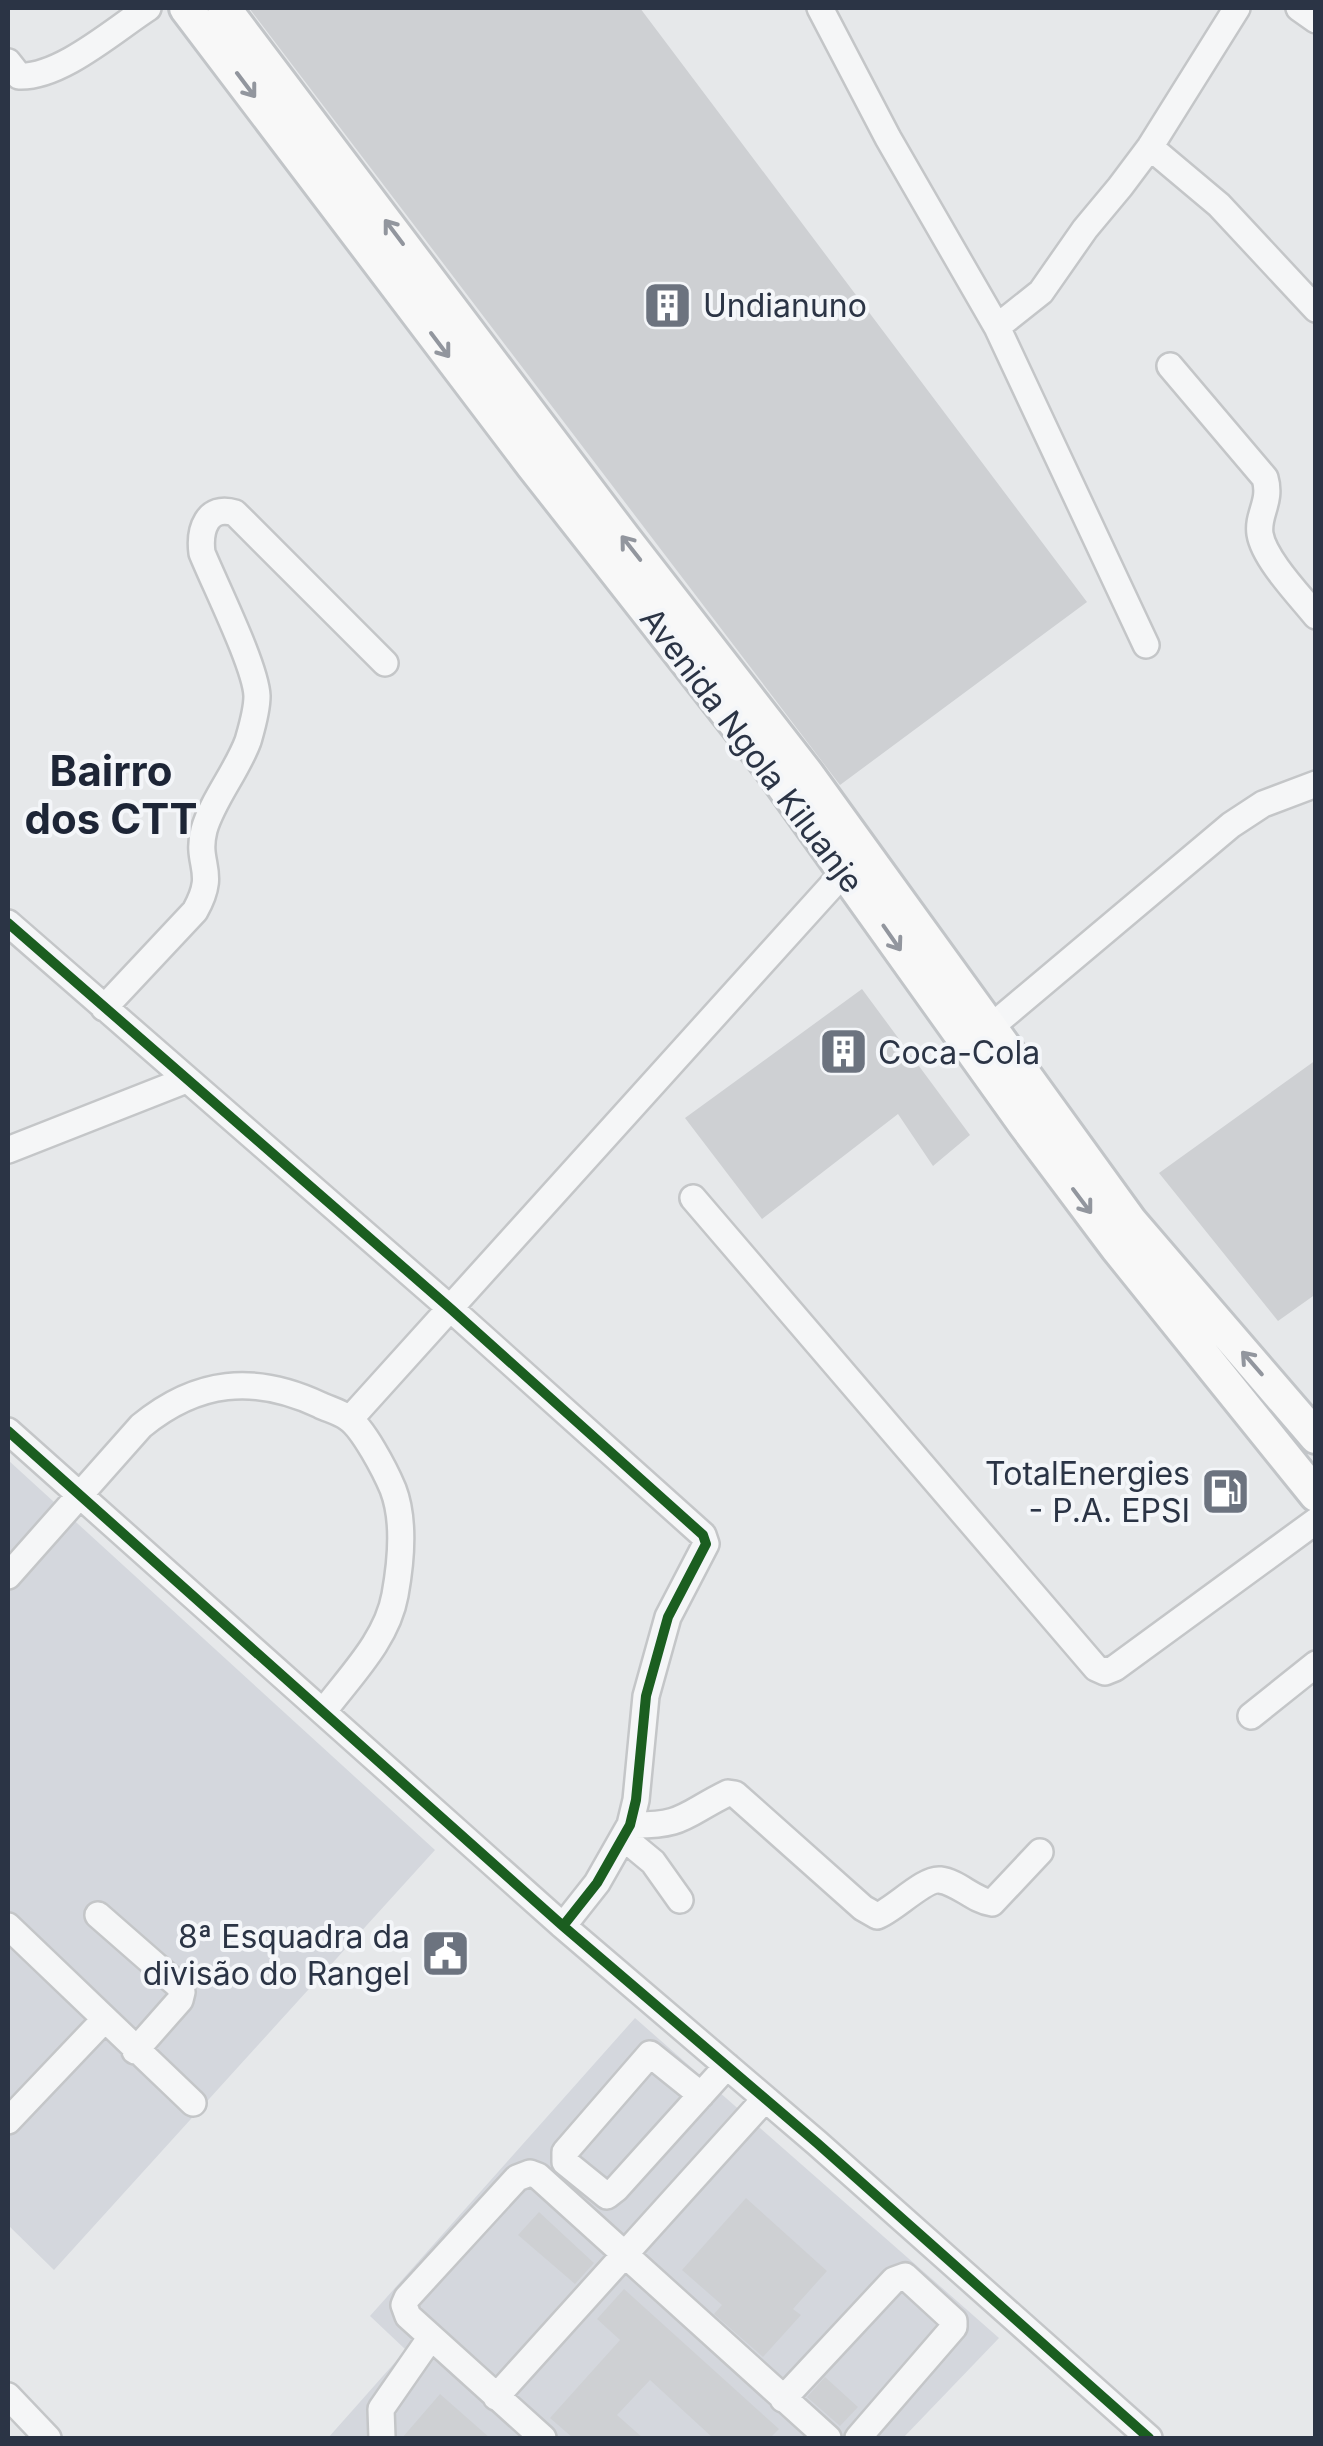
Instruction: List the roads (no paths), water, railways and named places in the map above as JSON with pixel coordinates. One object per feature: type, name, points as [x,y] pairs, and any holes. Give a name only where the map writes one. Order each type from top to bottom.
[{"type":"main road","name":"Avenida Ngola Kiluanje","points":[[186,8],[509,435],[770,768],[1116,1248],[1316,1494]]},
{"type":"main road","name":"Avenida Ngola Kiluanje","points":[[224,8],[808,776],[1131,1222],[1316,1437]]},
{"type":"street","points":[[8,62],[18,76],[35,76],[60,66],[148,8]]},
{"type":"street","points":[[820,8],[888,138],[997,327],[1146,646]]},
{"type":"street","points":[[997,327],[1041,292],[1084,229],[1150,147],[1237,8]]},
{"type":"street","points":[[1300,8],[1316,20]]},
{"type":"street","points":[[1150,147],[1219,205],[1316,308]]},
{"type":"street","points":[[1170,366],[1265,478],[1268,489],[1260,528],[1263,542],[1316,616]]},
{"type":"street","points":[[104,1008],[195,910],[204,895],[208,880],[202,850],[204,828],[247,744],[254,718],[254,681],[202,554],[200,537],[204,523],[223,509],[235,514],[384,663]]},
{"type":"street","points":[[992,1026],[1230,825],[1263,804],[1316,784]]},
{"type":"street","points":[[350,1419],[845,871]]},
{"type":"street","points":[[8,923],[451,1309],[703,1535],[706,1544],[668,1617],[646,1696],[636,1800],[627,1831],[596,1883],[563,1926]]},
{"type":"street","points":[[8,1150],[186,1080]]},
{"type":"street","points":[[693,1198],[1096,1668],[1105,1672],[1115,1668],[1316,1521]]},
{"type":"street","points":[[8,1576],[141,1426],[166,1406],[226,1386],[261,1385],[306,1398],[350,1419],[394,1491],[400,1522],[394,1598],[380,1637],[323,1712]]},
{"type":"street","points":[[8,1431],[563,1926],[1149,2438]]},
{"type":"street","points":[[1250,1716],[1316,1664]]},
{"type":"street","points":[[627,1831],[684,1820],[709,1802],[728,1793],[735,1794],[876,1916],[888,1912],[928,1882],[942,1880],[978,1900],[992,1902],[1040,1852]]},
{"type":"street","points":[[627,1831],[680,1900]]},
{"type":"street","points":[[98,1915],[182,1992],[180,2000],[136,2051]]},
{"type":"street","points":[[8,1926],[192,2103]]},
{"type":"street","points":[[8,2121],[104,2020]]},
{"type":"street","points":[[701,2095],[650,2054],[565,2152],[565,2162],[607,2196],[701,2095],[727,2066]]},
{"type":"street","points":[[496,2397],[765,2099]]},
{"type":"street","points":[[543,2438],[405,2312],[406,2298],[524,2175],[538,2176],[828,2438]]},
{"type":"street","points":[[783,2398],[894,2280],[906,2276],[954,2321],[954,2327],[858,2438]]},
{"type":"street","points":[[382,2438],[380,2410],[431,2337]]},
{"type":"street","points":[[8,2396],[48,2438]]},
{"type":"place","name":"Undianuno","points":[[668,305]]},
{"type":"place","name":"Coca-Cola","points":[[843,1052]]},
{"type":"place","name":"TotalEnergies - P.A. EPSI","points":[[1225,1491]]},
{"type":"place","name":"8ª Esquadra da divisão do Rangel","points":[[445,1954]]},
{"type":"district","name":"Bairro dos CTT","points":[[111,794]]}]
